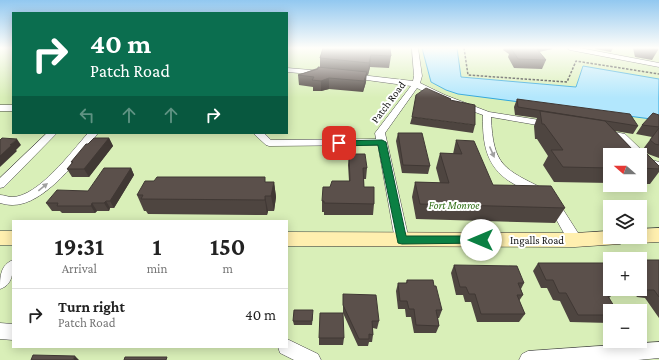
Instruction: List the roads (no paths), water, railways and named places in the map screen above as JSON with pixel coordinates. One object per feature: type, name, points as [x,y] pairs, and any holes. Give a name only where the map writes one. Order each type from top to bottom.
[{"type":"street","name":"Patch Road","points":[[402,240],[380,133],[416,84],[418,76],[417,65]]},
{"type":"street","points":[[288,70],[327,74]]},
{"type":"street","points":[[343,75],[416,84],[442,97],[487,114],[561,126]]},
{"type":"street","points":[[0,108],[12,108]]},
{"type":"street","points":[[487,114],[487,141],[499,166],[512,178],[548,197],[575,240]]},
{"type":"street","points":[[598,132],[622,136],[648,162],[659,166]]},
{"type":"street","points":[[0,184],[51,134]]},
{"type":"street","points":[[2,203],[23,199],[35,194],[45,186],[91,134]]},
{"type":"street","points":[[259,134],[269,142],[382,142]]},
{"type":"street","points":[[647,235],[659,234]]},
{"type":"street","points":[[0,238],[12,238]]},
{"type":"street","name":"Ingalls Road","points":[[288,239],[575,240],[603,238]]},
{"type":"street","points":[[0,283],[12,267]]},
{"type":"street","points":[[0,331],[12,332]]},
{"type":"street","points":[[288,348],[312,360]]},
{"type":"street","points":[[528,360],[659,350]]},
{"type":"water","points":[[426,65],[459,65],[461,77],[576,87],[583,66],[659,79],[659,120],[458,94],[446,90],[431,82]]},
{"type":"park label","name":"Fort Monroe","points":[[454,205]]}]
